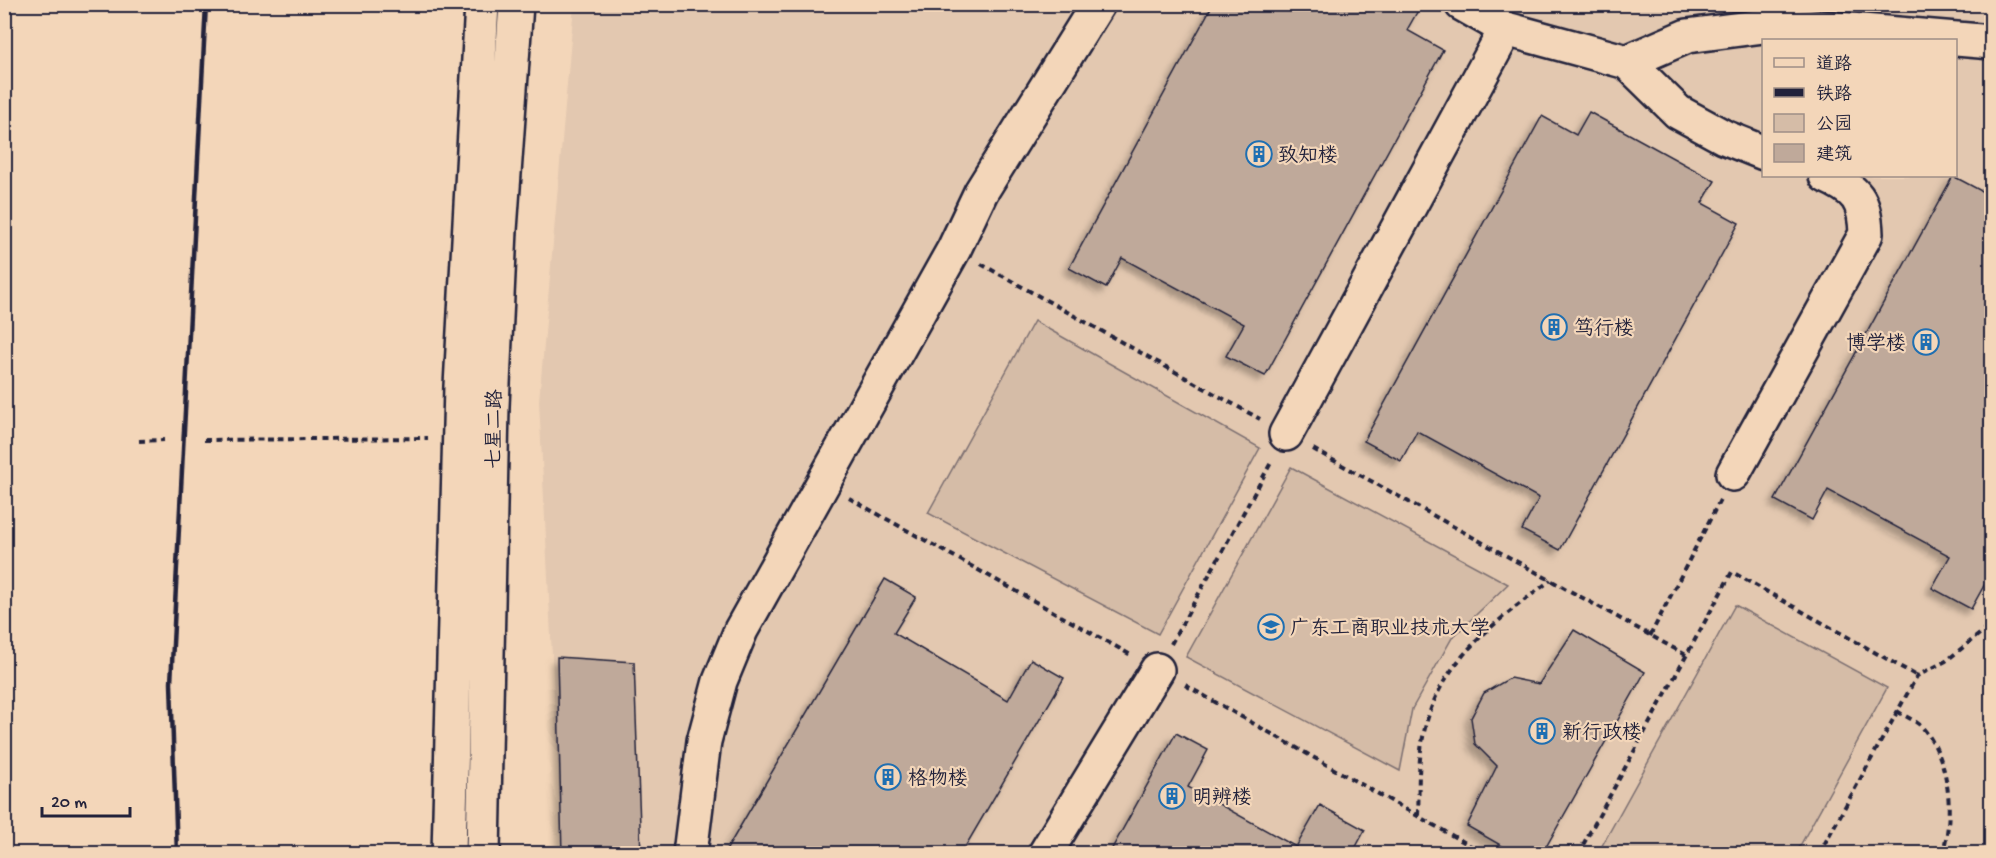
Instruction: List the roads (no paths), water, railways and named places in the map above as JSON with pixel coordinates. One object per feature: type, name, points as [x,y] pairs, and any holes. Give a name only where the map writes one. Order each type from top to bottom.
[{"type":"street","name":"七星二路","points":[[449,854],[459,438],[482,4]]},
{"type":"street","name":"七星二路","points":[[483,854],[493,395],[500,230],[516,4]]},
{"type":"street","points":[[690,854],[704,741],[720,681],[741,630],[954,249],[981,192],[1098,4]]},
{"type":"street","points":[[1462,4],[1506,29],[1627,62],[1678,112],[1724,136],[1762,152]]},
{"type":"street","points":[[1627,62],[1687,36],[1779,24],[1956,39]]},
{"type":"street","points":[[1286,434],[1506,29]]},
{"type":"street","points":[[1957,39],[1992,42]]},
{"type":"street","points":[[1733,474],[1866,234],[1865,214],[1858,196],[1828,177]]},
{"type":"street","points":[[1045,854],[1157,670]]},
{"type":"railway","points":[[177,854],[171,683],[206,4]]},
{"type":"place","name":"致知楼","points":[[1259,154]]},
{"type":"place","name":"笃行楼","points":[[1554,327]]},
{"type":"place","name":"博学楼","points":[[1926,342]]},
{"type":"place","name":"广东工商职业技术大学","points":[[1271,627]]},
{"type":"place","name":"新行政楼","points":[[1542,731]]},
{"type":"place","name":"格物楼","points":[[888,777]]},
{"type":"place","name":"明辨楼","points":[[1172,796]]}]
